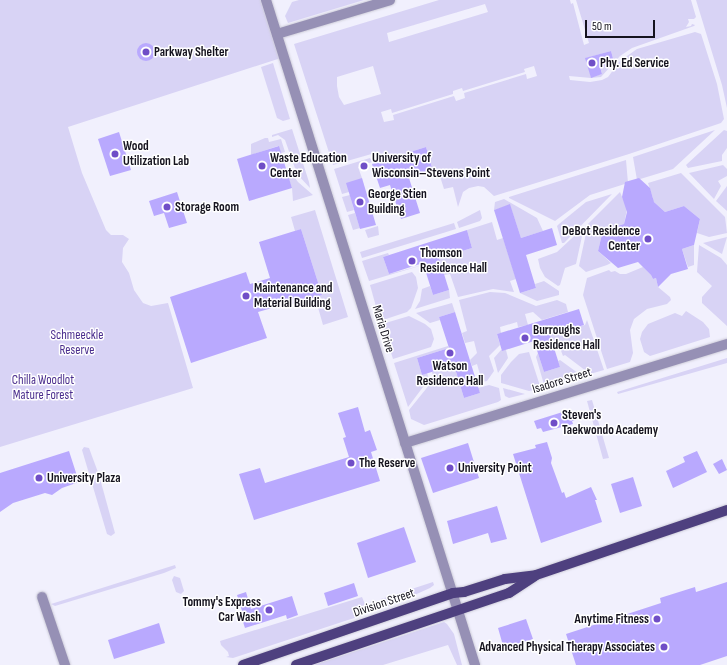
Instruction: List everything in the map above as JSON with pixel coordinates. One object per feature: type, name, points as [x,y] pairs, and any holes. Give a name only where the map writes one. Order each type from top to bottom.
[{"type":"main road","name":"Division Street","points":[[243,665],[452,593],[464,592],[505,579],[536,575],[727,510]]},
{"type":"main road","name":"Division Street","points":[[296,665],[509,593],[536,575]]},
{"type":"street","name":"Maria Drive","points":[[266,0],[475,665]]},
{"type":"street","points":[[277,34],[390,0]]},
{"type":"street","name":"Isadore Street","points":[[405,443],[727,344]]},
{"type":"street","points":[[42,597],[65,665]]},
{"type":"green space","name":"Schmeeckle Reserve","points":[[0,0],[266,0],[284,57],[68,127],[82,173],[106,230],[111,235],[123,235],[129,239],[123,248],[122,262],[129,273],[134,290],[143,303],[151,306],[168,303],[193,388],[0,447]]},
{"type":"green space","points":[[299,0],[364,0],[288,23],[285,16],[292,2]]},
{"type":"green space","points":[[439,0],[570,0],[571,4],[573,3],[584,45],[589,43],[576,0],[691,0],[696,17],[694,19],[688,19],[689,22],[686,27],[691,26],[692,24],[695,25],[694,26],[632,48],[620,56],[601,77],[591,78],[569,76],[570,80],[590,82],[602,80],[608,77],[620,61],[637,49],[695,32],[701,34],[702,37],[717,84],[724,119],[721,123],[629,154],[494,196],[484,187],[478,186],[469,188],[463,192],[458,207],[453,187],[444,189],[438,170],[433,171],[426,147],[378,162],[375,153],[333,165],[294,44]],"holes":[[[485,4],[488,12],[389,42],[387,33]],[[611,51],[614,62],[600,67],[602,74],[591,77],[586,58]],[[373,66],[381,94],[344,105],[339,97],[337,77]],[[534,66],[537,76],[527,79],[526,74],[464,93],[465,98],[456,101],[454,96],[393,115],[394,120],[384,122],[381,112],[391,109],[392,113],[453,94],[453,91],[462,88],[463,91],[525,72],[524,69]]]},
{"type":"green space","points":[[696,0],[727,0],[727,108],[722,85]]},
{"type":"green space","points":[[273,63],[290,119],[283,121],[277,118],[261,67]]},
{"type":"green space","points":[[292,129],[310,188],[297,174],[285,140],[278,135],[272,137],[272,135]]},
{"type":"green space","points":[[715,130],[673,169],[637,180],[633,157]]},
{"type":"green space","points":[[724,130],[727,131],[727,148],[722,155],[722,161],[688,168],[686,165]]},
{"type":"green space","points":[[268,138],[269,142],[281,139],[285,152],[281,153],[278,146],[251,155],[251,144]]},
{"type":"green space","points":[[370,158],[372,162],[358,167],[362,178],[349,192],[342,194],[334,169]]},
{"type":"green space","points":[[626,160],[628,183],[590,195],[555,221],[509,198],[509,197]]},
{"type":"green space","points":[[723,165],[727,169],[727,176],[718,181],[721,186],[714,199],[689,173]]},
{"type":"green space","points":[[681,173],[725,217],[727,233],[709,237],[697,233],[700,219],[684,206],[665,212],[652,200],[653,198],[648,183]]},
{"type":"green space","points":[[293,175],[298,182],[313,195],[293,201],[292,188],[288,177]]},
{"type":"green space","points":[[727,186],[727,211],[716,201]]},
{"type":"green space","points":[[620,192],[627,209],[624,224],[603,230],[598,251],[611,263],[586,272],[579,266],[588,224]]},
{"type":"green space","points":[[612,194],[564,243],[562,243],[557,226],[559,224],[586,202]]},
{"type":"green space","points":[[350,195],[354,210],[347,212],[342,197]]},
{"type":"green space","points":[[504,199],[537,218],[543,231],[521,238],[510,205],[494,210],[495,202]]},
{"type":"green space","points":[[315,210],[348,317],[323,325],[315,297],[322,295],[301,229],[295,231],[291,217]]},
{"type":"green space","points":[[480,210],[482,218],[480,221],[459,228],[457,222]]},
{"type":"green space","points":[[355,213],[360,228],[353,230],[348,215]]},
{"type":"green space","points":[[492,222],[497,240],[503,238],[516,279],[510,281],[514,292],[493,289],[458,297],[450,274],[444,275],[443,270],[448,268],[446,262],[441,263],[439,258],[472,248],[467,230]]},
{"type":"green space","points":[[454,223],[456,229],[362,258],[360,252]]},
{"type":"green space","points":[[378,226],[379,235],[368,238],[365,230]]},
{"type":"green space","points":[[584,227],[576,264],[565,268],[560,285],[558,286],[545,277],[540,268],[538,259],[557,252]]},
{"type":"green space","points":[[727,237],[722,254],[703,243]]},
{"type":"green space","points":[[694,245],[694,265],[688,267],[682,249]]},
{"type":"green space","points":[[699,245],[721,258],[727,265],[727,326],[702,303],[702,297],[712,286],[697,272]]},
{"type":"green space","points":[[388,253],[389,255],[383,257],[389,274],[423,265],[369,281],[362,261]]},
{"type":"green space","points":[[643,267],[653,279],[656,278],[658,287],[670,297],[671,300],[667,304],[647,309],[634,319],[630,330],[633,353],[630,362],[607,369],[583,295],[587,278],[609,270],[611,272],[615,271],[620,274],[626,274]]},
{"type":"green space","points":[[412,272],[416,277],[418,288],[411,308],[407,312],[380,321],[370,285]]},
{"type":"green space","points":[[544,281],[559,291],[559,295],[537,301],[520,293],[536,288],[535,284]]},
{"type":"green space","points":[[430,286],[433,295],[449,290],[450,298],[415,309],[420,301],[422,289]]},
{"type":"green space","points":[[490,292],[505,293],[536,306],[557,300],[566,304],[568,312],[542,320],[533,312],[525,314],[528,325],[518,327],[517,322],[500,327],[501,333],[497,334],[500,345],[489,356],[494,371],[487,381],[482,382],[477,364],[472,366],[470,360],[477,353],[474,341],[465,343],[462,333],[467,331],[459,300]]},
{"type":"green space","points":[[452,303],[455,312],[439,317],[440,320],[430,323],[416,313]]},
{"type":"green space","points":[[686,311],[703,322],[709,329],[710,337],[650,356],[644,352],[640,339],[642,332],[648,324],[675,313],[682,316]]},
{"type":"green space","points":[[409,316],[425,324],[431,329],[434,339],[431,347],[393,359],[382,324]]},
{"type":"green space","points":[[587,320],[604,370],[590,374],[565,355],[563,356],[560,348],[555,350],[550,335],[585,325]]},
{"type":"green space","points":[[448,346],[449,348],[417,358],[422,375],[427,373],[429,379],[408,407],[394,363]]},
{"type":"green space","points":[[501,350],[506,350],[508,358],[498,373],[494,358]]},
{"type":"green space","points":[[529,352],[541,389],[529,391],[501,383],[501,375],[511,362],[519,354]]},
{"type":"green space","points":[[538,353],[544,372],[560,367],[558,361],[560,360],[582,376],[545,388],[536,357]]},
{"type":"green space","points":[[727,358],[727,363],[618,394],[617,392]]},
{"type":"green space","points":[[454,365],[464,398],[480,393],[478,388],[489,385],[499,388],[501,400],[424,425],[411,419],[409,410],[434,379],[432,372]]},
{"type":"green space","points":[[503,388],[525,394],[509,398],[505,396]]},
{"type":"green space","points":[[592,400],[609,458],[603,459],[587,401]]},
{"type":"green space","points":[[84,447],[89,448],[99,475],[115,533],[111,536],[107,534],[82,450]]},
{"type":"green space","points":[[175,565],[176,568],[164,573],[55,606],[51,604]]},
{"type":"green space","points":[[174,576],[180,578],[184,591],[181,594],[176,592],[172,580]]},
{"type":"green space","points":[[433,582],[434,585],[430,588],[390,606],[384,606],[379,602],[381,599]]},
{"type":"green space","points":[[362,597],[365,604],[365,612],[361,616],[233,658],[226,657],[229,656],[228,652],[221,645],[220,641]]},
{"type":"green space","points":[[444,622],[454,634],[462,665],[457,665],[448,645],[383,665],[314,665]]},
{"type":"building","name":"Parkway Shelter","points":[[142,43],[150,43],[155,48],[153,59],[150,61],[142,61],[137,56],[137,48]]},
{"type":"building","points":[[611,51],[614,62],[600,67],[602,74],[591,78],[585,58]]},
{"type":"building","name":"Wood Utilization Lab","points":[[119,132],[131,170],[110,176],[98,139]]},
{"type":"building","name":"Waste Education Center","points":[[279,146],[292,188],[249,201],[237,159]]},
{"type":"building","points":[[426,147],[433,171],[409,178],[420,213],[401,219],[390,185],[380,188],[372,164]]},
{"type":"building","name":"George Stien Building","points":[[362,178],[376,225],[360,229],[346,183]]},
{"type":"building","name":"DeBot Residence Center","points":[[639,178],[650,188],[654,202],[665,212],[684,206],[700,219],[694,245],[682,249],[688,269],[671,274],[658,287],[656,278],[653,279],[638,262],[618,268],[598,251],[603,230],[624,224],[627,212],[622,197],[625,182]]},
{"type":"building","name":"Storage Room","points":[[177,192],[187,223],[169,228],[164,213],[154,216],[149,201]]},
{"type":"building","points":[[510,204],[521,238],[552,228],[557,245],[526,255],[536,288],[520,293],[494,210]]},
{"type":"building","name":"Maintenance and Material Building","points":[[301,229],[322,295],[280,308],[279,306],[258,312],[267,338],[191,363],[170,297],[246,272],[250,284],[270,278],[259,242]]},
{"type":"building","name":"Thomson Residence Hall","points":[[467,230],[472,248],[439,258],[449,290],[433,295],[423,263],[389,274],[383,257]]},
{"type":"building","name":"Burroughs Residence Hall","points":[[579,309],[584,325],[550,335],[560,367],[544,372],[534,341],[502,351],[497,334]]},
{"type":"building","name":"Watson Residence Hall","points":[[455,312],[480,393],[464,398],[454,365],[422,375],[417,358],[449,348],[439,317]]},
{"type":"building","name":"The Reserve","points":[[358,407],[365,432],[370,430],[377,450],[371,452],[380,481],[254,520],[239,474],[260,468],[265,483],[349,457],[343,438],[346,437],[338,413]]},
{"type":"building","name":"Steven's Taekwondo Academy","points":[[569,410],[570,413],[574,412],[576,420],[572,421],[573,424],[543,432],[541,428],[537,429],[534,421]]},
{"type":"building","points":[[547,442],[552,458],[551,463],[562,493],[564,492],[566,498],[591,487],[597,500],[595,500],[602,522],[541,543],[513,454],[536,448],[535,445]]},
{"type":"building","name":"University Point","points":[[468,443],[479,478],[433,493],[421,458]]},
{"type":"building","name":"University Plaza","points":[[69,451],[79,482],[62,488],[52,495],[45,493],[13,503],[0,512],[0,473]]},
{"type":"building","points":[[697,451],[707,472],[673,488],[666,471],[685,462],[683,457]]},
{"type":"building","points":[[722,459],[727,470],[719,474],[713,464]]},
{"type":"building","points":[[633,477],[642,506],[620,513],[611,484]]},
{"type":"building","points":[[497,506],[507,539],[491,543],[488,533],[453,544],[447,521]]},
{"type":"building","points":[[404,527],[416,562],[368,578],[357,543]]},
{"type":"building","points":[[727,582],[727,656],[700,665],[576,665],[566,634],[661,603],[660,598],[695,587],[696,592]]},
{"type":"building","points":[[354,583],[358,596],[328,606],[324,593]]},
{"type":"building","name":"Tommy's Express Car Wash","points":[[246,592],[251,609],[292,596],[298,615],[287,619],[286,615],[245,628],[240,613],[242,611],[237,595]]},
{"type":"building","points":[[526,619],[533,639],[504,649],[498,628]]},
{"type":"building","points":[[159,623],[165,643],[114,659],[108,640]]},
{"type":"place","name":"Parkway Shelter","points":[[146,52]]},
{"type":"place","name":"Phy. Ed Service","points":[[592,63]]},
{"type":"place","name":"Wood Utilization Lab","points":[[115,154]]},
{"type":"place","name":"Waste Education Center","points":[[262,166]]},
{"type":"place","name":"University of Wisconsin–Stevens Point","points":[[364,166]]},
{"type":"place","name":"George Stien Building","points":[[360,202]]},
{"type":"place","name":"Storage Room","points":[[167,207]]},
{"type":"place","name":"DeBot Residence Center","points":[[648,239]]},
{"type":"place","name":"Thomson Residence Hall","points":[[412,261]]},
{"type":"place","name":"Maintenance and Material Building","points":[[246,296]]},
{"type":"place","name":"Burroughs Residence Hall","points":[[525,338]]},
{"type":"place","name":"Watson Residence Hall","points":[[450,353]]},
{"type":"place","name":"Steven's Taekwondo Academy","points":[[554,423]]},
{"type":"place","name":"The Reserve","points":[[351,463]]},
{"type":"place","name":"University Point","points":[[450,468]]},
{"type":"place","name":"University Plaza","points":[[39,478]]},
{"type":"place","name":"Tommy's Express Car Wash","points":[[269,610]]},
{"type":"place","name":"Anytime Fitness","points":[[657,619]]},
{"type":"place","name":"Advanced Physical Therapy Associates","points":[[664,647]]},
{"type":"park label","name":"Chilla Woodlot Mature Forest","points":[[43,388]]}]
